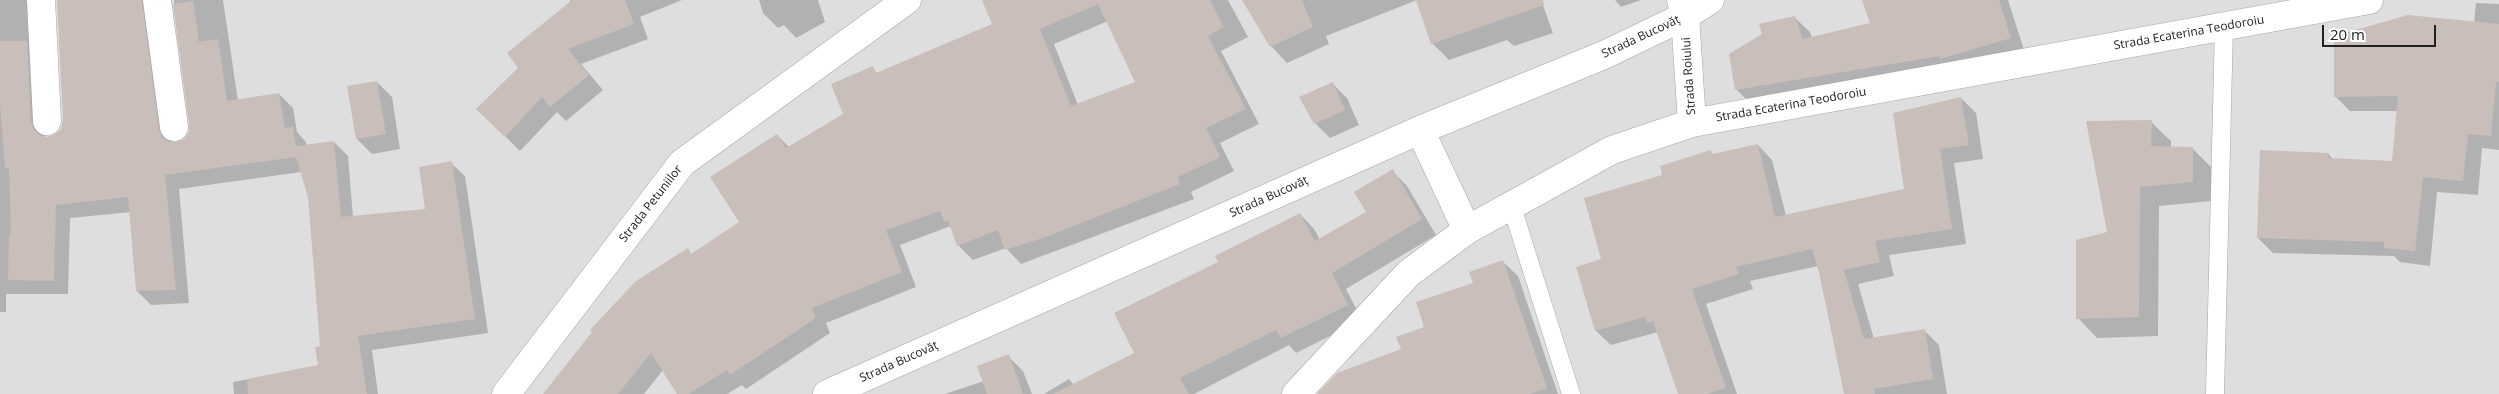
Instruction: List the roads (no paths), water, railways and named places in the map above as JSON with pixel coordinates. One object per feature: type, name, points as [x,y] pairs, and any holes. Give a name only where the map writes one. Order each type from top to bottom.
[{"type":"street","points":[[41,0],[46,121]]},
{"type":"street","points":[[157,0],[174,127]]},
{"type":"street","name":"Strada Petuniilor","points":[[506,394],[682,163],[907,0]]},
{"type":"street","name":"Strada Bucovăț","points":[[827,394],[1420,130],[1604,55],[1683,8],[1710,0]]},
{"type":"street","name":"Strada Ecaterina Teodoroiu","points":[[1296,394],[1409,273],[1467,230],[1511,204],[1612,150],[1692,123],[2369,0]]},
{"type":"street","name":"Strada Roiului","points":[[1683,8],[1692,123]]},
{"type":"street","points":[[1420,130],[1467,230]]},
{"type":"lane","points":[[2215,394],[2224,26]]},
{"type":"lane","points":[[1511,204],[1571,394]]}]
